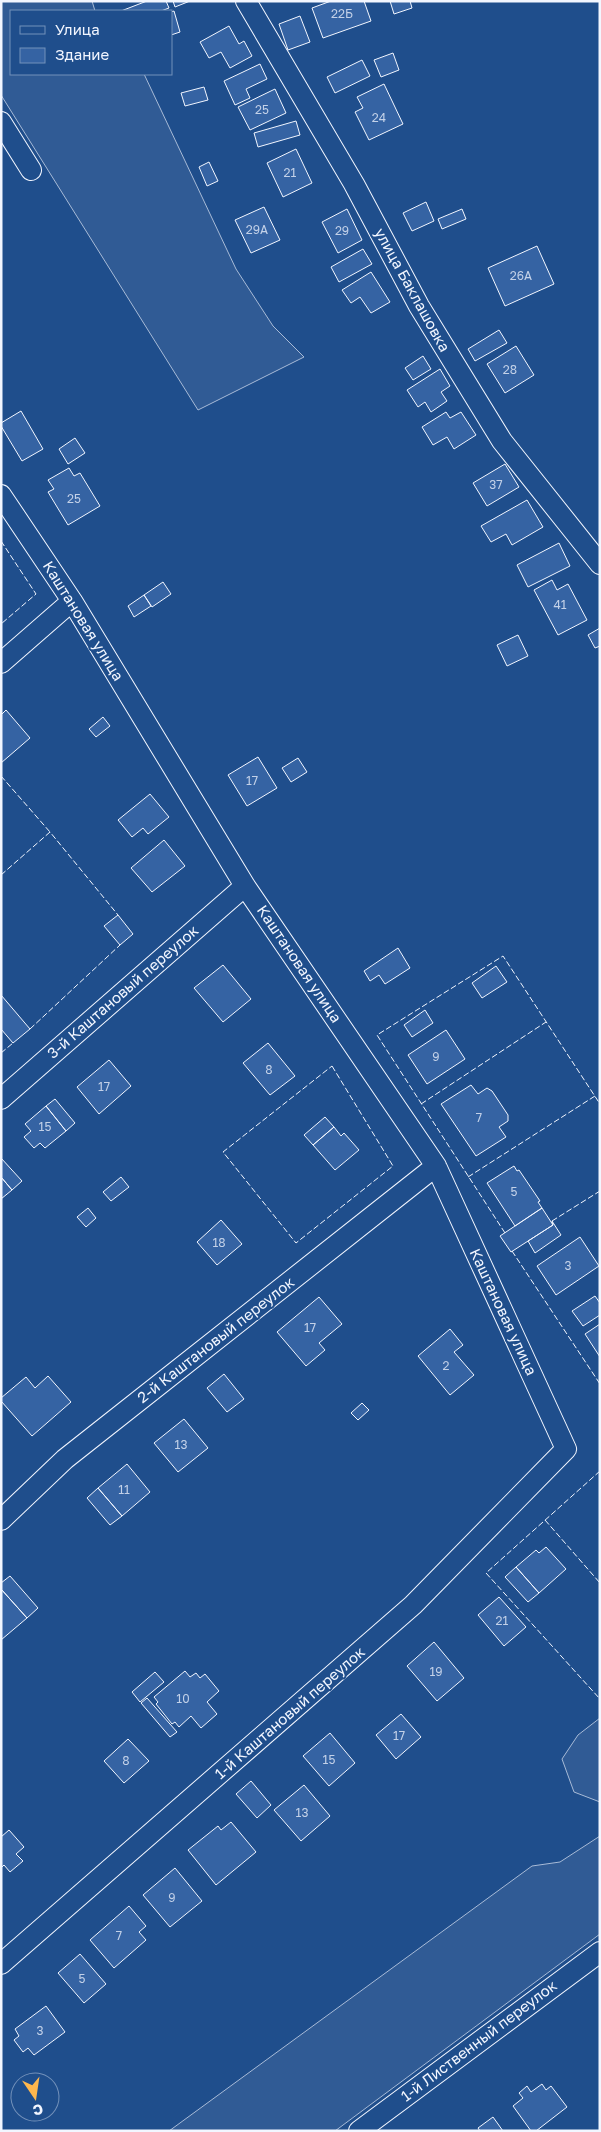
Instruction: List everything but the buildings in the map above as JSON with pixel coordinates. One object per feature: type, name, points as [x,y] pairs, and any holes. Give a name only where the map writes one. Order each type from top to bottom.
[{"type":"street","name":"улица Баклашовка","points":[[246,1],[354,184],[419,306],[502,441],[600,564]]},
{"type":"street","points":[[1,122],[31,170]]},
{"type":"street","name":"Каштановая улица","points":[[1,495],[72,601],[245,886],[436,1166],[566,1449]]},
{"type":"street","points":[[1,663],[72,601]]},
{"type":"street","name":"3-й Каштановый переулок","points":[[1,1099],[245,886]]},
{"type":"street","name":"2-й Каштановый переулок","points":[[1,1520],[66,1459],[436,1166]]},
{"type":"street","name":"1-й Каштановый переулок","points":[[1,1964],[413,1605],[566,1449]]},
{"type":"street","name":"1-й Лиственный переулок","points":[[359,2131],[600,1952]]},
{"type":"shaded area","points":[[1,1],[92,1],[95,10],[10,10],[10,75],[144,75],[236,269],[273,326],[304,357],[198,410],[1,95]]},
{"type":"shaded area","points":[[600,1718],[600,1802],[574,1792],[562,1759],[578,1735]]},
{"type":"shaded area","points":[[600,1836],[600,1934],[335,2131],[169,2131],[532,1866],[560,1862]]},
{"type":"fence","points":[[1,541],[36,594],[1,624]]},
{"type":"fence","points":[[1,776],[50,832]]},
{"type":"fence","points":[[1,875],[50,832],[118,915]]},
{"type":"fence","points":[[30,1029],[120,945]]},
{"type":"fence","points":[[505,1233],[377,1035],[503,956],[600,1104]]},
{"type":"fence","points":[[421,1104],[546,1022]]},
{"type":"fence","points":[[1,1053],[13,1043]]},
{"type":"fence","points":[[332,1066],[393,1166],[296,1243],[223,1152],[332,1066]]},
{"type":"fence","points":[[468,1177],[595,1096]]},
{"type":"fence","points":[[552,1221],[600,1191]]},
{"type":"fence","points":[[512,1251],[600,1384]]},
{"type":"fence","points":[[600,1471],[486,1573],[600,1699]]},
{"type":"fence","points":[[545,1520],[600,1583]]}]
